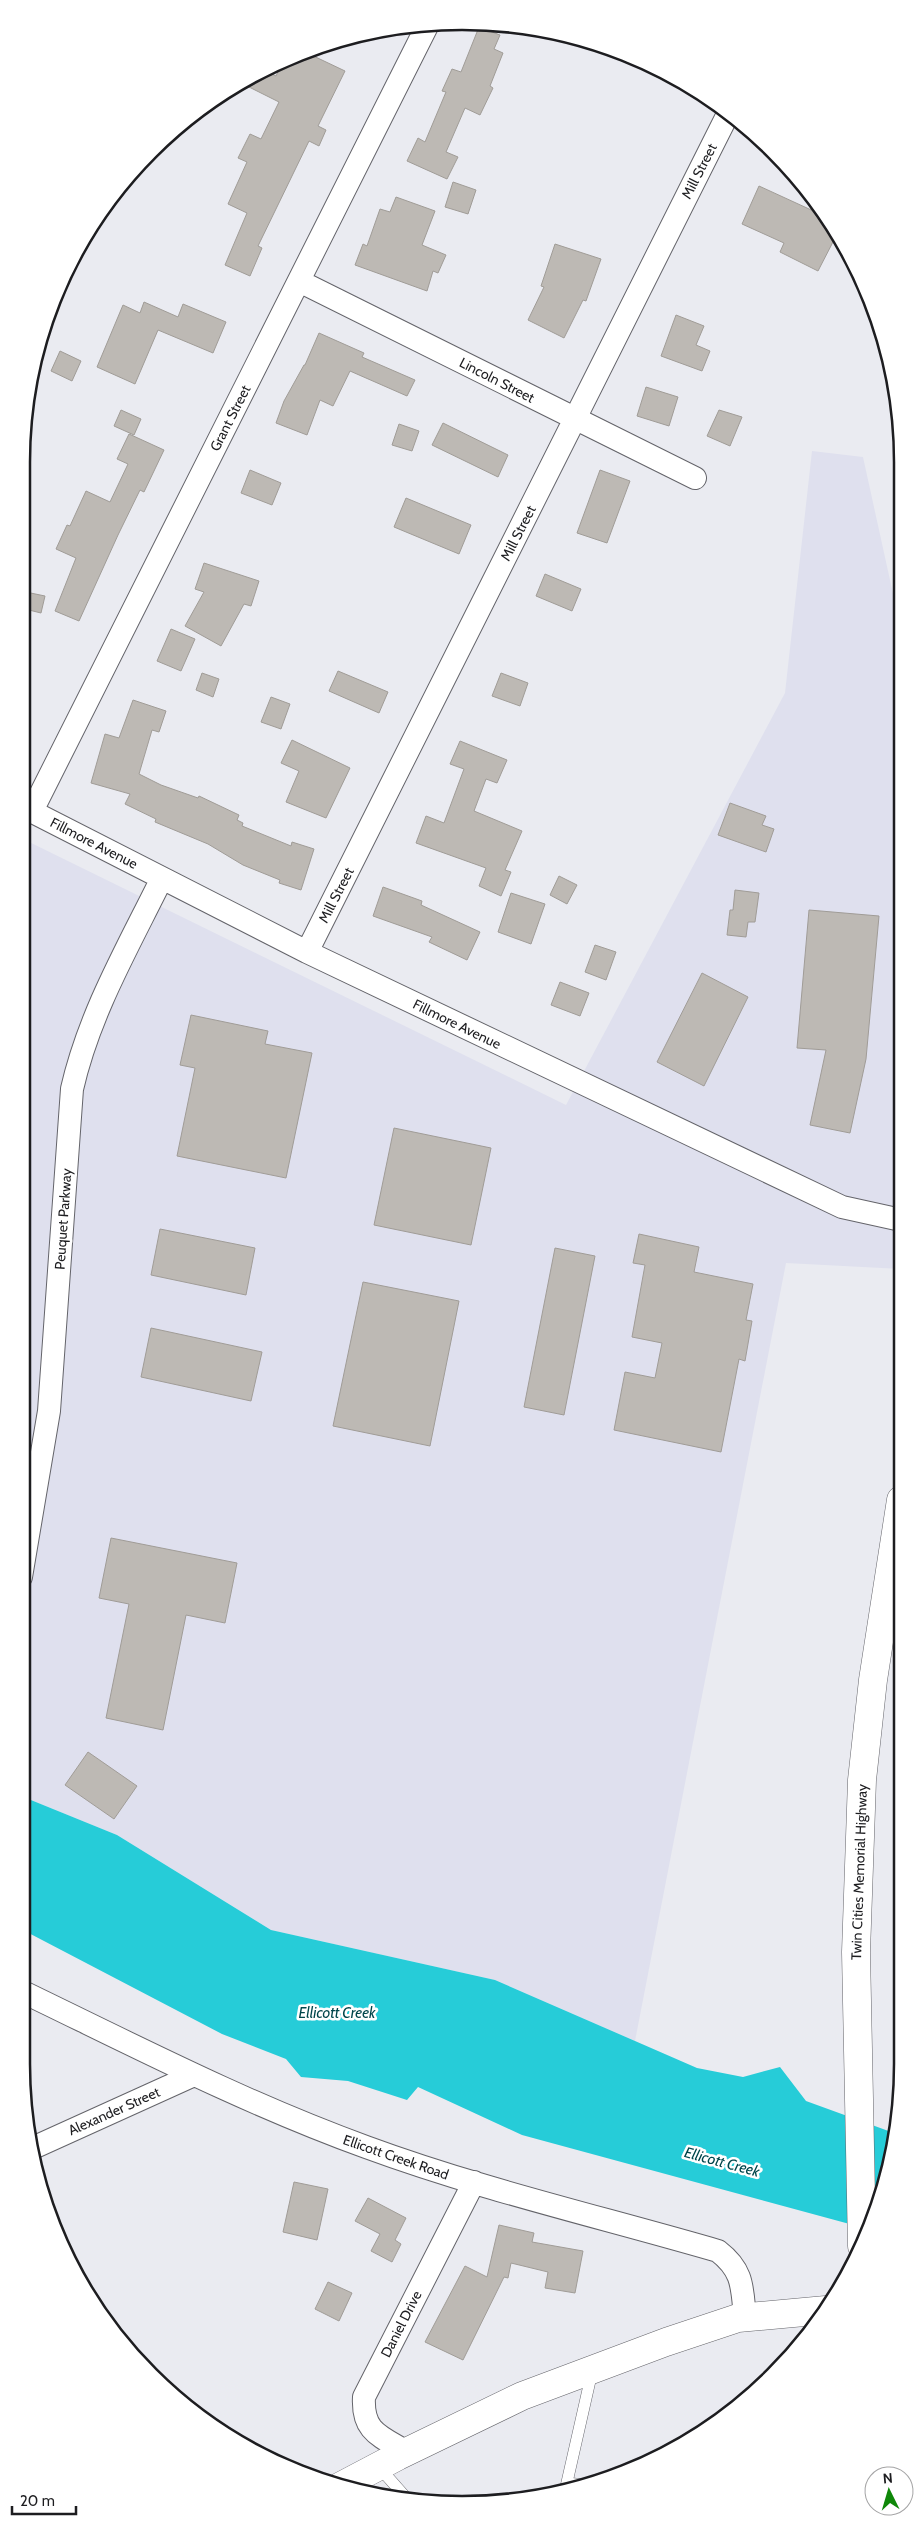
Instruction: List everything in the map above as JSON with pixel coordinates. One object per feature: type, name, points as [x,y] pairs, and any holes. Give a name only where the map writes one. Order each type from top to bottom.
[{"type":"main road","name":"Twin Cities Memorial Highway","points":[[862,2227],[856,1952],[862,1780],[873,1680],[894,1550]]},
{"type":"main road","points":[[350,2481],[522,2396],[666,2342],[745,2318],[816,2311]]},
{"type":"street","name":"Grant Street","points":[[30,802],[299,281],[424,32]]},
{"type":"street","name":"Mill Street","points":[[307,952],[725,119]]},
{"type":"street","name":"Lincoln Street","points":[[299,281],[575,420],[696,478]]},
{"type":"street","name":"Fillmore Avenue","points":[[30,810],[307,952],[842,1207],[894,1218]]},
{"type":"street","name":"Peuquet Parkway","points":[[30,1521],[48,1410],[72,1089],[80,1054],[92,1020],[162,878]]},
{"type":"street","name":"Ellicott Creek Road","points":[[30,1994],[194,2075],[293,2119],[366,2147],[440,2173],[718,2251],[730,2260],[738,2272],[742,2286],[745,2318]]},
{"type":"street","name":"Alexander Street","points":[[38,2145],[194,2075]]},
{"type":"street","name":"Daniel Drive","points":[[407,2452],[374,2433],[367,2424],[363,2412],[364,2397],[474,2182]]},
{"type":"lane","points":[[567,2483],[592,2370]]},
{"type":"lane","points":[[378,2466],[400,2491]]},
{"type":"shaded area","points":[[812,451],[863,457],[894,598],[894,1269],[786,1263],[635,2041],[495,1980],[271,1930],[117,1835],[30,1800],[30,842],[566,1105],[785,693]]},
{"type":"water","name":"Ellicott Creek","points":[[30,1800],[117,1835],[271,1930],[495,1980],[697,2068],[743,2077],[780,2067],[806,2101],[888,2131],[886,2148],[871,2203],[862,2227],[522,2135],[418,2087],[407,2100],[348,2081],[301,2077],[286,2059],[222,2034],[30,1934]]},
{"type":"building","points":[[478,31],[489,31],[500,35],[494,49],[503,53],[490,86],[493,88],[480,115],[465,108],[446,152],[458,157],[447,179],[407,161],[418,138],[425,142],[446,92],[442,91],[452,69],[461,72]]},
{"type":"building","points":[[314,56],[345,71],[318,126],[326,130],[319,146],[309,141],[258,246],[262,248],[250,276],[225,265],[247,213],[228,204],[247,162],[238,158],[250,134],[261,139],[279,102],[248,87],[273,74],[276,76],[278,72]]},
{"type":"building","points":[[453,182],[476,190],[468,214],[445,207]]},
{"type":"building","points":[[759,186],[813,211],[833,242],[818,271],[780,252],[784,243],[742,224]]},
{"type":"building","points":[[396,197],[435,211],[422,245],[446,255],[438,273],[433,271],[427,291],[355,265],[363,244],[367,246],[380,209],[390,212]]},
{"type":"building","points":[[555,244],[601,259],[586,301],[583,300],[564,338],[528,320],[544,287],[541,286]]},
{"type":"building","points":[[144,302],[178,317],[183,304],[226,322],[213,353],[158,330],[135,384],[97,367],[123,305],[140,313]]},
{"type":"building","points":[[676,315],[704,326],[696,345],[710,351],[702,371],[661,356]]},
{"type":"building","points":[[319,333],[364,353],[362,357],[415,380],[407,396],[350,371],[333,406],[320,400],[307,435],[276,423],[284,401],[305,365]]},
{"type":"building","points":[[60,351],[81,361],[72,381],[51,371]]},
{"type":"building","points":[[646,387],[678,397],[669,426],[637,416]]},
{"type":"building","points":[[121,410],[141,419],[134,435],[114,426]]},
{"type":"building","points":[[719,410],[742,417],[730,446],[707,436]]},
{"type":"building","points":[[443,423],[508,455],[498,477],[432,445]]},
{"type":"building","points":[[399,424],[419,431],[412,451],[392,445]]},
{"type":"building","points":[[129,434],[164,450],[144,492],[140,490],[79,621],[55,611],[76,558],[56,549],[67,525],[70,526],[86,491],[110,502],[128,464],[117,459]]},
{"type":"building","points":[[250,470],[281,483],[272,505],[241,493]]},
{"type":"building","points":[[600,470],[630,481],[607,543],[577,533]]},
{"type":"building","points":[[406,498],[471,525],[459,554],[394,527]]},
{"type":"building","points":[[204,563],[259,581],[251,606],[244,604],[221,646],[185,626],[204,592],[195,589]]},
{"type":"building","points":[[545,574],[581,589],[572,611],[536,596]]},
{"type":"building","points":[[30,593],[45,596],[41,613],[30,610]]},
{"type":"building","points":[[171,629],[195,639],[181,671],[157,661]]},
{"type":"building","points":[[338,671],[388,692],[379,713],[329,691]]},
{"type":"building","points":[[202,673],[219,679],[213,697],[196,690]]},
{"type":"building","points":[[501,673],[528,683],[520,706],[492,696]]},
{"type":"building","points":[[271,697],[290,704],[281,729],[261,722]]},
{"type":"building","points":[[133,700],[166,711],[159,732],[152,730],[139,774],[161,785],[198,798],[199,796],[239,815],[237,820],[243,823],[242,826],[291,846],[292,842],[314,849],[301,890],[279,883],[280,880],[243,865],[208,844],[155,822],[156,819],[125,804],[130,794],[91,783],[105,734],[119,738]]},
{"type":"building","points":[[292,740],[350,768],[326,818],[286,802],[299,771],[281,763]]},
{"type":"building","points":[[460,741],[507,760],[497,783],[486,779],[474,811],[522,831],[505,870],[511,872],[501,896],[479,886],[486,868],[416,843],[426,816],[444,823],[464,769],[450,764]]},
{"type":"building","points":[[730,803],[766,816],[762,825],[774,829],[766,852],[718,835]]},
{"type":"building","points":[[559,876],[577,885],[567,904],[550,895]]},
{"type":"building","points":[[383,887],[422,901],[421,905],[480,932],[467,960],[429,942],[432,937],[373,916]]},
{"type":"building","points":[[735,890],[759,893],[755,922],[748,922],[746,937],[727,935],[730,910],[733,910]]},
{"type":"building","points":[[511,893],[545,904],[531,944],[498,932]]},
{"type":"building","points":[[809,910],[879,916],[866,1059],[850,1133],[810,1125],[826,1050],[797,1048]]},
{"type":"building","points":[[595,945],[616,952],[606,980],[585,972]]},
{"type":"building","points":[[702,973],[748,997],[704,1086],[657,1062]]},
{"type":"building","points":[[560,982],[589,993],[580,1016],[551,1005]]},
{"type":"building","points":[[191,1015],[268,1031],[265,1044],[312,1053],[286,1178],[177,1156],[195,1068],[180,1065]]},
{"type":"building","points":[[394,1128],[491,1148],[471,1245],[374,1225]]},
{"type":"building","points":[[160,1229],[255,1248],[246,1295],[151,1275]]},
{"type":"building","points":[[639,1234],[699,1247],[694,1272],[753,1284],[746,1320],[752,1321],[745,1361],[739,1359],[721,1452],[614,1430],[625,1372],[655,1378],[662,1343],[632,1337],[645,1265],[633,1263]]},
{"type":"building","points":[[555,1248],[595,1256],[564,1415],[524,1407]]},
{"type":"building","points":[[363,1282],[459,1301],[430,1446],[333,1426]]},
{"type":"building","points":[[151,1328],[262,1352],[251,1401],[141,1377]]},
{"type":"building","points":[[111,1538],[237,1563],[225,1623],[186,1615],[163,1730],[106,1718],[129,1604],[99,1598]]},
{"type":"building","points":[[88,1752],[137,1786],[114,1819],[65,1785]]},
{"type":"building","points":[[294,2182],[328,2189],[317,2240],[283,2232]]},
{"type":"building","points":[[368,2198],[406,2218],[395,2240],[401,2244],[392,2262],[371,2251],[380,2234],[355,2221]]},
{"type":"building","points":[[499,2225],[534,2233],[532,2242],[583,2251],[575,2293],[545,2288],[548,2272],[511,2263],[508,2278],[504,2277],[463,2360],[425,2342],[465,2266],[487,2277]]},
{"type":"building","points":[[328,2282],[352,2293],[339,2321],[315,2309]]}]
